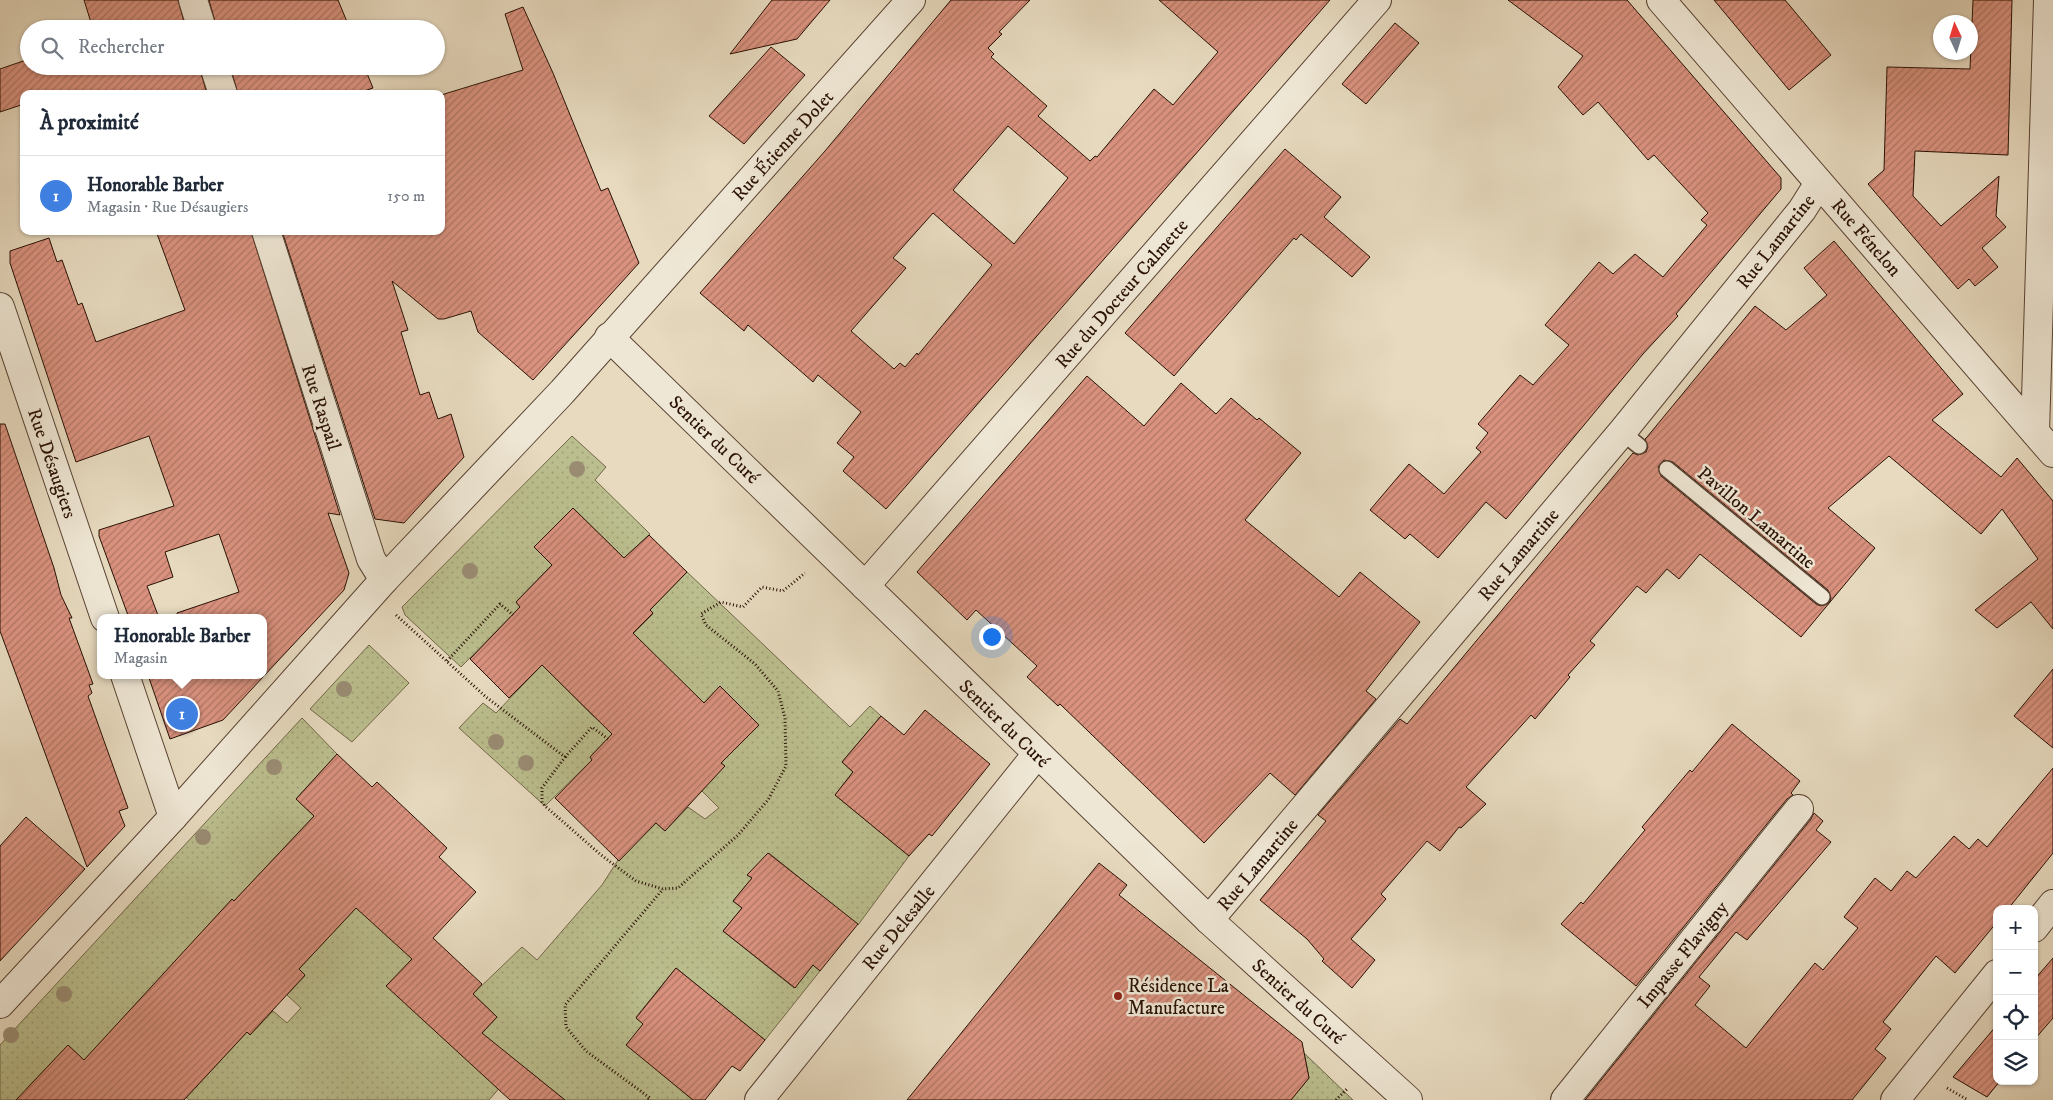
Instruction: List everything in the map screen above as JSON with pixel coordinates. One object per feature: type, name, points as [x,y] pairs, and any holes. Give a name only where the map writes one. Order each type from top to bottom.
[{"type":"street","points":[[193,0],[199,20]]},
{"type":"street","name":"Rue Étienne Dolet","points":[[0,1004],[173,817],[378,587],[562,392],[911,0]]},
{"type":"street","name":"Rue du Docteur Calmette","points":[[865,586],[1377,0]]},
{"type":"street","name":"Rue Fénelon","points":[[1661,0],[2053,453]]},
{"type":"street","points":[[2035,432],[2048,0]]},
{"type":"street","points":[[217,75],[221,90]]},
{"type":"street","name":"Rue Lamartine","points":[[1209,920],[1630,439],[1802,210],[1819,183]]},
{"type":"street","name":"Rue Raspail","points":[[267,235],[371,559],[378,587]]},
{"type":"street","name":"Rue Désaugiers","points":[[0,308],[105,614]]},
{"type":"street","name":"Sentier du Curé","points":[[609,337],[1209,920],[1408,1100]]},
{"type":"street","points":[[126,679],[173,817]]},
{"type":"street","name":"Rue Delesalle","points":[[759,1100],[1037,754]]},
{"type":"street","name":"Impasse Flavigny","points":[[1565,1100],[1799,809]]},
{"type":"street","points":[[2038,923],[2053,904]]},
{"type":"street","points":[[1895,1100],[1993,979]]},
{"type":"lane","name":"Pavillon Lamartine","points":[[1666,469],[1822,597]]},
{"type":"path","points":[[608,739],[592,727],[565,757],[542,788],[542,802],[601,855],[636,881],[664,889],[678,888],[738,835],[768,800],[786,766],[785,718],[778,691],[755,664],[706,625],[701,614],[721,602],[743,607],[762,587],[783,591],[796,580]]},
{"type":"path","points":[[378,587],[447,661],[486,697],[565,757]]},
{"type":"path","points":[[447,661],[500,604],[513,615]]},
{"type":"path","points":[[648,1100],[650,1098],[586,1051],[566,1027],[565,1006],[664,889]]},
{"type":"path","points":[[1336,1100],[1348,1087]]},
{"type":"green space","points":[[572,436],[606,467],[595,480],[650,534],[624,558],[573,508],[535,547],[552,565],[516,602],[520,607],[461,667],[405,615],[402,607]]},
{"type":"green space","points":[[687,572],[850,727],[870,706],[881,716],[842,762],[853,772],[835,795],[909,856],[858,925],[769,853],[747,875],[752,878],[733,901],[742,908],[723,931],[794,988],[813,965],[820,971],[765,1040],[676,968],[636,1017],[643,1024],[627,1045],[693,1100],[565,1100],[520,1064],[489,1100],[189,1100],[181,1093],[210,1072],[247,1032],[250,1035],[273,1011],[287,1023],[301,1008],[287,995],[305,976],[299,969],[356,908],[415,956],[387,986],[462,1055],[497,1017],[473,994],[522,947],[537,960],[602,885],[618,860],[656,823],[665,831],[688,807],[705,819],[719,808],[701,790],[725,766],[721,763],[759,725],[720,686],[704,703],[629,638],[653,614],[650,610]]},
{"type":"green space","points":[[369,645],[409,683],[352,742],[310,709]]},
{"type":"green space","points":[[542,665],[592,715],[613,733],[590,757],[592,760],[545,806],[459,728],[483,703],[496,713]]},
{"type":"green space","points":[[302,718],[337,754],[296,799],[314,816],[234,901],[232,900],[84,1060],[68,1045],[26,1089],[38,1100],[0,1100],[0,1045]]},
{"type":"green space","points":[[1304,1053],[1353,1100],[1291,1100],[1309,1078]]},
{"type":"building","points":[[84,0],[178,0],[184,20],[90,20]]},
{"type":"building","points":[[209,0],[338,0],[346,20],[215,20]]},
{"type":"building","points":[[772,0],[830,0],[797,39],[730,54]]},
{"type":"building","points":[[951,0],[1030,0],[999,32],[1002,34],[988,48],[994,54],[991,57],[1047,106],[1038,116],[1090,161],[1095,156],[1097,157],[1154,89],[1173,105],[1218,52],[1159,0],[1330,0],[886,509],[843,471],[854,457],[837,443],[861,412],[818,375],[813,382],[748,325],[744,331],[700,293],[825,151]],"holes":[[[1008,126],[1068,178],[1014,244],[953,190]],[[933,213],[992,265],[918,355],[917,353],[905,367],[900,363],[894,369],[851,331],[906,268],[893,258]]]},
{"type":"building","points":[[1508,0],[1627,0],[1781,178],[1781,189],[1676,314],[1678,316],[1643,354],[1506,519],[1486,502],[1438,558],[1410,534],[1405,539],[1370,510],[1409,464],[1444,494],[1481,452],[1476,448],[1488,433],[1478,424],[1520,375],[1533,385],[1569,345],[1545,325],[1599,262],[1613,274],[1635,254],[1663,277],[1707,225],[1701,220],[1708,213],[1654,155],[1648,160],[1598,102],[1583,115],[1558,87],[1583,56]]},
{"type":"building","points":[[1714,0],[1785,0],[1831,55],[1789,90]]},
{"type":"building","points":[[1973,0],[2012,0],[2008,155],[1915,151],[1913,196],[1941,226],[1999,176],[1996,216],[2006,227],[1982,248],[1998,267],[1975,286],[1969,279],[1958,289],[1868,184],[1884,170],[1887,67],[1970,69],[1970,60],[1978,60],[1978,15],[1972,15]]},
{"type":"building","points":[[523,7],[553,73],[601,191],[608,188],[639,263],[533,380],[478,332],[471,311],[438,319],[392,281],[408,330],[401,332],[420,395],[429,392],[438,419],[451,414],[464,457],[404,523],[375,519],[283,235],[445,235],[445,94],[523,70],[505,14]]},
{"type":"building","points":[[1395,23],[1419,43],[1366,104],[1342,84]]},
{"type":"building","points":[[771,47],[805,75],[744,144],[709,116]]},
{"type":"building","points":[[20,62],[20,75],[202,75],[206,90],[20,90],[20,105],[0,112],[0,69]]},
{"type":"building","points":[[233,75],[368,75],[373,88],[367,90],[237,90]]},
{"type":"building","points":[[1285,149],[1341,197],[1324,217],[1370,257],[1352,277],[1301,234],[1296,240],[1294,238],[1174,376],[1125,333]]},
{"type":"building","points":[[157,235],[252,235],[340,515],[328,513],[349,573],[344,590],[267,673],[267,614],[177,614],[239,592],[219,534],[165,552],[173,577],[147,586],[158,614],[128,614],[99,536],[99,530],[174,506],[149,436],[76,462],[10,263],[10,251],[49,238],[57,262],[62,260],[78,305],[82,303],[96,342],[185,310]]},
{"type":"building","points":[[1834,241],[1963,394],[1932,420],[2001,477],[2017,458],[2053,501],[2053,629],[2031,602],[1997,628],[1975,610],[2038,559],[2002,509],[1981,534],[1889,456],[1828,508],[1875,548],[1801,637],[1700,554],[1679,579],[1667,569],[1646,593],[1637,586],[1590,641],[1595,645],[1568,675],[1570,677],[1535,719],[1531,715],[1466,787],[1486,804],[1461,828],[1459,827],[1440,851],[1427,841],[1381,894],[1386,899],[1351,939],[1375,960],[1352,988],[1322,961],[1324,959],[1307,939],[1260,900],[1326,821],[1318,815],[1400,719],[1407,724],[1633,453],[1638,455],[1646,452],[1648,447],[1645,439],[1755,306],[1786,330],[1827,295],[1804,268]],"holes":[[[1664,460],[1673,462],[1828,590],[1831,598],[1829,603],[1821,606],[1816,604],[1661,476],[1658,467]]]},
{"type":"building","points":[[1087,376],[1144,426],[1181,383],[1216,414],[1231,398],[1257,420],[1259,418],[1301,453],[1245,520],[1339,597],[1360,572],[1420,622],[1366,691],[1376,699],[1295,795],[1270,773],[1204,843],[1060,704],[1058,706],[1027,677],[1037,666],[976,610],[967,620],[917,572]]},
{"type":"building","points":[[0,424],[5,424],[54,568],[61,595],[72,618],[69,618],[93,684],[89,685],[92,693],[88,696],[128,808],[119,811],[125,826],[87,867],[0,631]]},
{"type":"building","points":[[573,508],[624,558],[649,535],[687,572],[650,610],[653,613],[633,633],[704,703],[720,686],[759,725],[721,763],[725,766],[665,831],[656,823],[619,861],[555,798],[592,760],[590,757],[612,734],[542,665],[509,698],[470,659],[520,607],[516,602],[552,565],[534,547]]},
{"type":"building","points":[[2053,669],[2053,748],[2014,716]]},
{"type":"building","points":[[149,679],[261,679],[223,720],[170,739]]},
{"type":"building","points":[[925,710],[990,764],[932,836],[929,834],[909,856],[835,795],[853,772],[842,762],[881,716],[904,735]]},
{"type":"building","points":[[1732,724],[1800,781],[1791,793],[1793,795],[1787,799],[1636,986],[1561,924],[1581,902],[1583,904],[1645,830],[1642,827]]},
{"type":"building","points":[[337,754],[372,787],[377,782],[447,848],[439,857],[476,892],[433,938],[482,984],[473,994],[497,1017],[482,1033],[565,1100],[510,1100],[386,986],[412,959],[356,908],[299,969],[305,975],[250,1035],[247,1032],[184,1100],[16,1100],[68,1045],[84,1060],[232,899],[234,901],[314,816],[296,799]]},
{"type":"building","points":[[2053,768],[2053,853],[2011,905],[1993,905],[1993,927],[1955,973],[1936,956],[1883,1022],[1891,1029],[1875,1049],[1886,1058],[1852,1100],[1585,1100],[1814,813],[1823,821],[1816,830],[1831,842],[1747,940],[1736,932],[1699,977],[1710,986],[1695,1005],[1746,1048],[1815,963],[1823,970],[1858,928],[1844,917],[1875,878],[1891,891],[1907,871],[1916,878],[1954,836],[1969,849],[1978,839],[1987,847]]},
{"type":"building","points":[[26,817],[85,869],[0,961],[0,846]]},
{"type":"building","points":[[768,853],[858,924],[820,971],[813,965],[795,988],[723,931],[742,908],[733,901],[752,878],[747,875]]},
{"type":"building","name":"Résidence La Manufacture","points":[[1099,863],[1127,885],[1119,895],[1302,1042],[1309,1078],[1291,1100],[907,1100]]},
{"type":"building","points":[[2053,958],[2053,1018],[2038,1035],[2038,995],[2038,975]]},
{"type":"building","points":[[676,968],[765,1040],[740,1071],[732,1066],[705,1100],[693,1100],[626,1045],[643,1024],[636,1018]]},
{"type":"building","points":[[1993,1030],[1993,1085],[1997,1085],[1987,1097],[1953,1077]]},
{"type":"place","name":"Honorable Barber","points":[[182,714]]},
{"type":"place","name":"Résidence La Manufacture","points":[[1118,996]]}]
